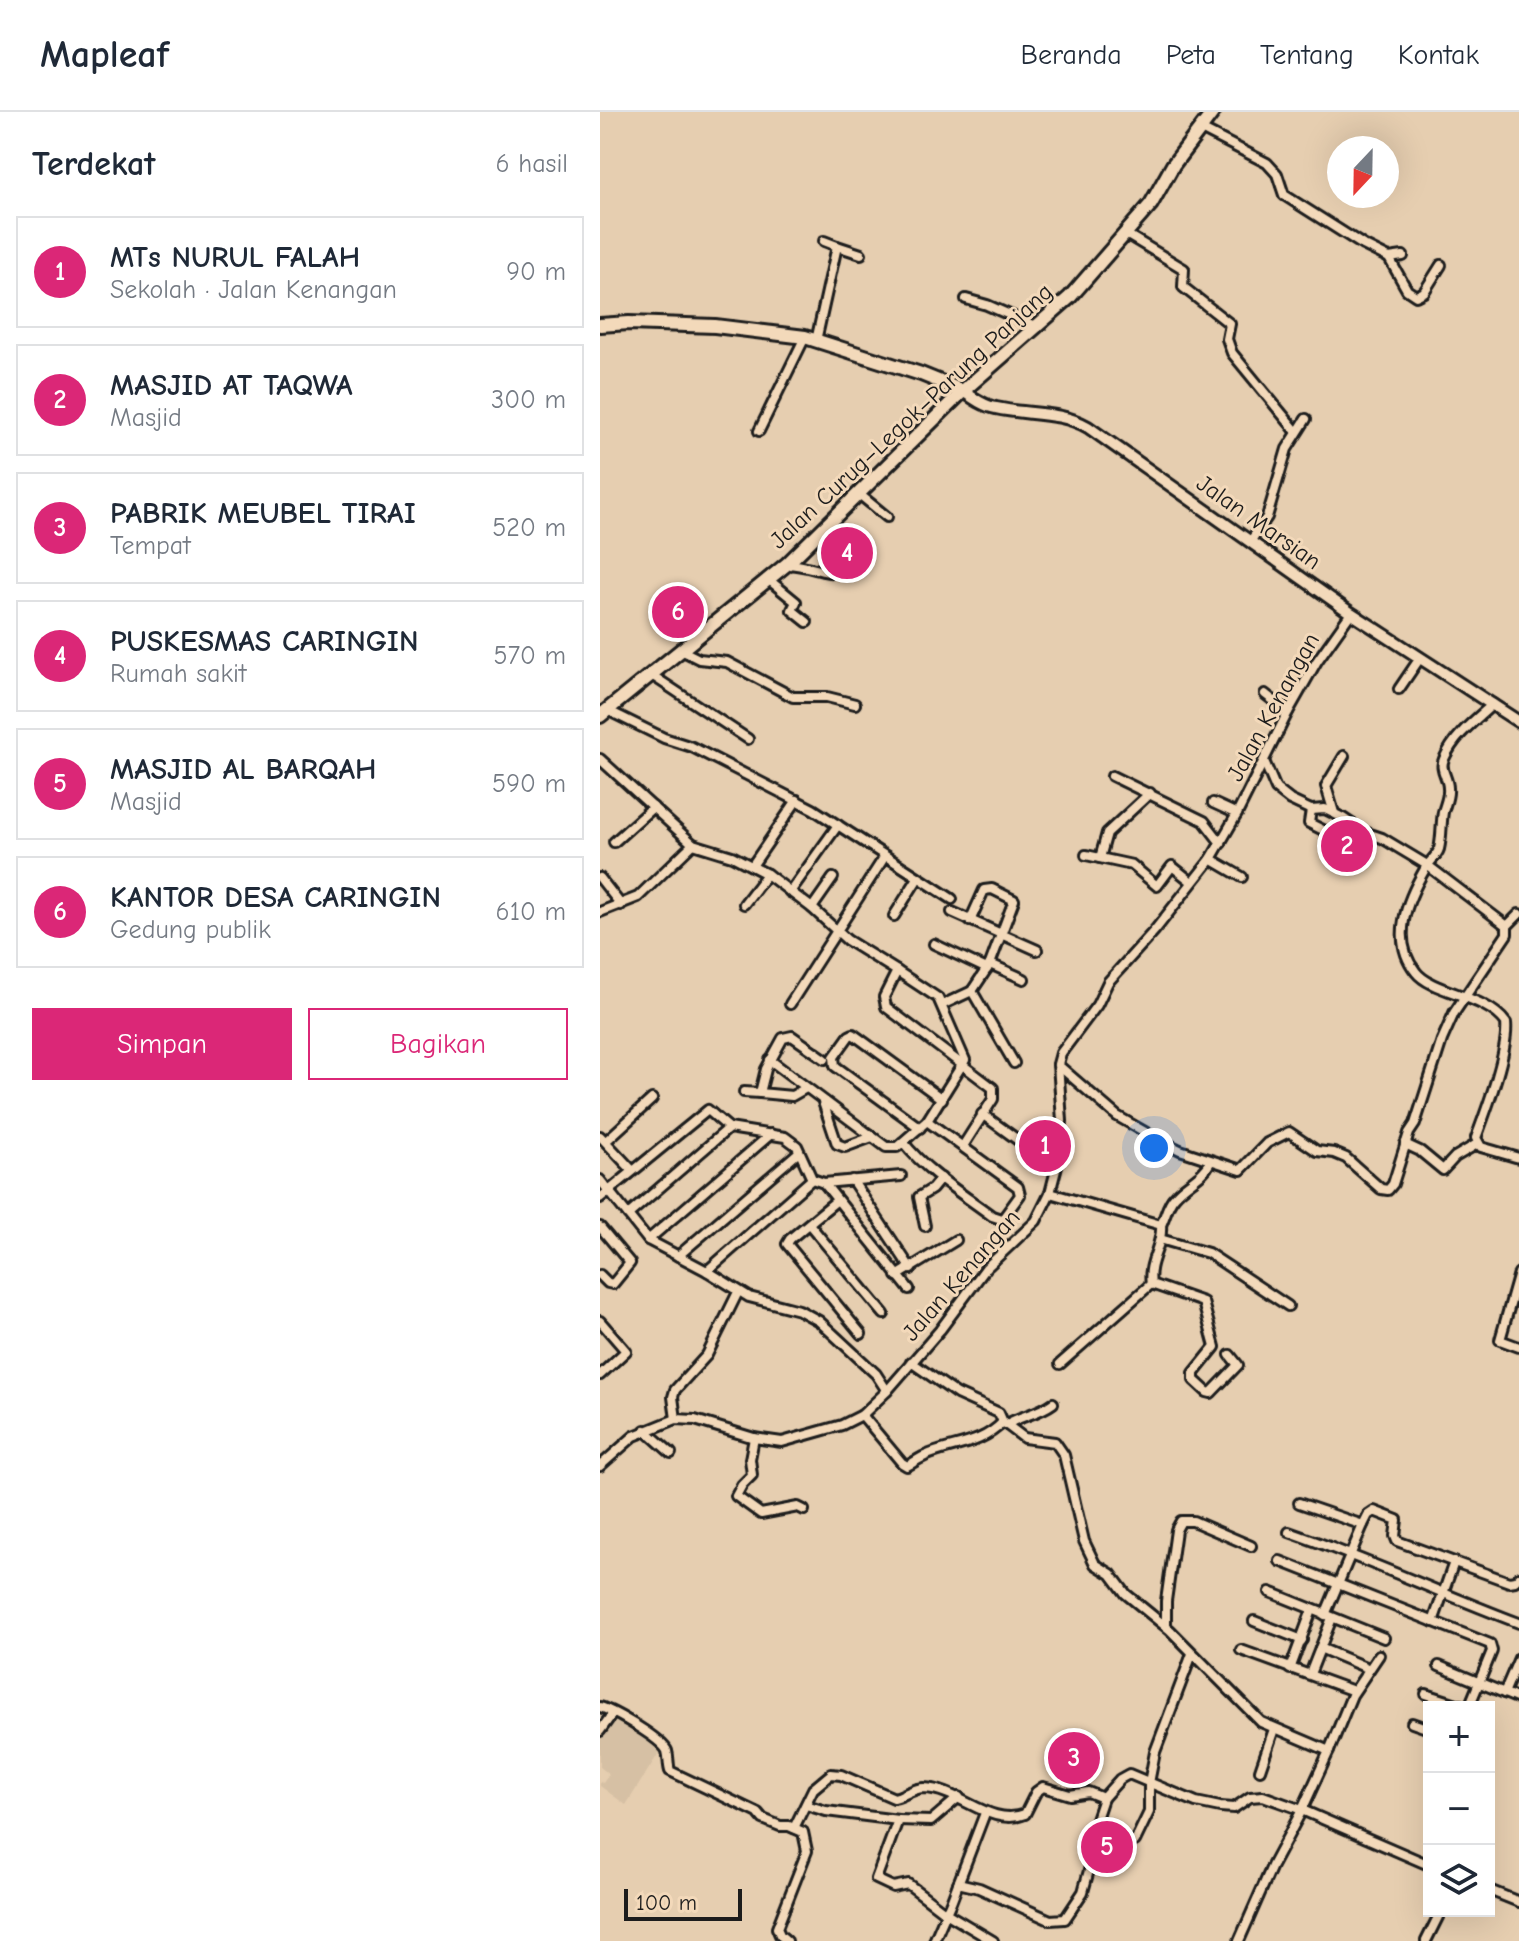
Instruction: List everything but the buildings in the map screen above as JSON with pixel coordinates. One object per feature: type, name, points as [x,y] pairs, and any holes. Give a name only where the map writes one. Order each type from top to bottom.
[{"type":"main road","name":"Jalan Curug–Legok–Parung Panjang","points":[[604,713],[787,564],[963,391],[1070,297],[1151,204],[1173,165],[1213,112]]},
{"type":"main road","points":[[600,325],[715,326],[810,339],[921,374],[963,391]]},
{"type":"street","points":[[1201,129],[1267,163],[1277,174],[1284,195],[1389,258],[1407,290],[1416,296],[1424,292],[1441,265]]},
{"type":"street","points":[[1126,234],[1184,269],[1183,287],[1230,324],[1227,339],[1232,353],[1296,431]]},
{"type":"street","points":[[824,241],[861,254]]},
{"type":"street","points":[[759,431],[810,339],[837,246]]},
{"type":"street","points":[[1389,258],[1403,256]]},
{"type":"street","points":[[966,299],[1037,327]]},
{"type":"street","name":"Jalan Marsian","points":[[963,391],[996,409],[1063,417],[1081,423],[1351,613],[1519,722]]},
{"type":"street","points":[[1250,542],[1267,517],[1281,464],[1296,431],[1306,419]]},
{"type":"street","points":[[859,494],[887,517]]},
{"type":"street","points":[[787,564],[842,571],[852,567],[865,550]]},
{"type":"street","points":[[768,579],[796,602],[793,611],[807,622]]},
{"type":"street","name":"Jalan Kenangan","points":[[600,1466],[634,1436],[676,1419],[686,1418],[754,1438],[782,1442],[842,1425],[862,1415],[887,1391],[940,1330],[986,1268],[1036,1221],[1050,1193],[1058,1162],[1062,1121],[1058,1064],[1061,1053],[1097,1005],[1108,982],[1155,930],[1211,859],[1317,661],[1351,613]]},
{"type":"street","points":[[681,650],[699,659],[727,662],[793,697],[827,697],[855,704]]},
{"type":"street","points":[[1399,689],[1420,658]]},
{"type":"street","points":[[650,674],[748,739]]},
{"type":"street","points":[[1265,694],[1288,712]]},
{"type":"street","points":[[1477,1144],[1476,1138],[1496,1075],[1507,1026],[1505,1020],[1466,996],[1421,978],[1411,965],[1405,948],[1402,924],[1405,909],[1427,865],[1439,852],[1449,791],[1442,768],[1443,760],[1457,737],[1493,704]]},
{"type":"street","points":[[604,713],[692,747],[797,800],[952,899]]},
{"type":"street","points":[[1334,813],[1326,786],[1344,756]]},
{"type":"street","points":[[600,759],[693,844],[732,856],[767,874],[812,908],[847,940],[933,994],[942,1005],[965,1060],[927,1121],[897,1147],[890,1148],[770,1060]]},
{"type":"street","points":[[1264,761],[1276,789],[1290,800],[1311,810],[1325,809],[1356,828],[1382,838],[1427,865],[1507,926]]},
{"type":"street","points":[[1112,776],[1204,821],[1221,843]]},
{"type":"street","points":[[1100,858],[1107,833],[1150,793]]},
{"type":"street","points":[[752,866],[797,800]]},
{"type":"street","points":[[1213,803],[1237,814]]},
{"type":"street","points":[[614,842],[653,807]]},
{"type":"street","points":[[1311,810],[1309,823],[1329,833]]},
{"type":"street","points":[[790,892],[838,825]]},
{"type":"street","points":[[600,912],[638,897],[693,844]]},
{"type":"street","points":[[1086,855],[1132,865],[1157,886],[1172,866],[1192,882]]},
{"type":"street","points":[[790,1004],[885,856]]},
{"type":"street","points":[[1211,859],[1242,877]]},
{"type":"street","points":[[744,904],[767,874]]},
{"type":"street","points":[[600,878],[621,905]]},
{"type":"street","points":[[812,908],[833,878]]},
{"type":"street","points":[[894,916],[918,878]]},
{"type":"street","points":[[942,1005],[972,991],[988,967],[1014,904],[1010,897],[992,889],[984,890],[970,921]]},
{"type":"street","points":[[952,912],[1037,950]]},
{"type":"street","points":[[1058,1064],[1117,1116],[1180,1150],[1241,1170],[1267,1143],[1289,1132],[1317,1151],[1346,1158],[1381,1189],[1388,1190],[1415,1124],[1442,1040],[1459,1004],[1507,934],[1507,926],[1519,914]]},
{"type":"street","points":[[934,944],[1024,979]]},
{"type":"street","points":[[897,971],[884,997],[886,1007],[992,1086],[993,1099],[963,1146]]},
{"type":"street","points":[[972,991],[1014,1063]]},
{"type":"street","points":[[920,1128],[835,1066],[834,1057],[849,1036],[853,1034],[871,1045],[942,1099]]},
{"type":"street","points":[[760,1093],[770,1060],[787,1036],[792,1036],[825,1059]]},
{"type":"street","points":[[744,1092],[792,1096],[806,1088]]},
{"type":"street","points":[[632,1170],[603,1138],[652,1099]]},
{"type":"street","points":[[823,1101],[839,1146],[845,1147],[872,1137]]},
{"type":"street","points":[[600,1198],[708,1110],[729,1128],[792,1140],[812,1179],[824,1183],[901,1176]]},
{"type":"street","points":[[982,1114],[1022,1143]]},
{"type":"street","points":[[903,1142],[917,1159],[941,1178],[996,1218],[1004,1217],[1020,1195],[1018,1187],[927,1121]]},
{"type":"street","points":[[628,1215],[729,1128]]},
{"type":"street","points":[[648,1240],[771,1134]]},
{"type":"street","points":[[1405,1144],[1420,1151],[1443,1170],[1455,1157],[1477,1144],[1519,1158]]},
{"type":"street","points":[[673,1255],[799,1152]]},
{"type":"street","points":[[1151,1284],[1149,1268],[1160,1239],[1161,1225],[1174,1196],[1189,1181],[1204,1175],[1211,1161]]},
{"type":"street","points":[[925,1226],[919,1197],[932,1189],[941,1178]]},
{"type":"street","points":[[707,1271],[812,1179]]},
{"type":"street","points":[[600,1180],[648,1240],[707,1271],[738,1292],[756,1300],[799,1310],[819,1321],[876,1374],[887,1391]]},
{"type":"street","points":[[852,1180],[911,1269]]},
{"type":"street","points":[[824,1183],[909,1289]]},
{"type":"street","points":[[1050,1193],[1161,1225]]},
{"type":"street","points":[[836,1201],[790,1239],[788,1247],[861,1334]]},
{"type":"street","points":[[809,1224],[884,1314]]},
{"type":"street","points":[[600,1227],[630,1263],[613,1284],[600,1275]]},
{"type":"street","points":[[1160,1239],[1208,1253],[1288,1306]]},
{"type":"street","points":[[897,1276],[956,1240]]},
{"type":"street","points":[[1519,1273],[1500,1340],[1519,1347]]},
{"type":"street","points":[[1151,1284],[1204,1304],[1215,1349],[1194,1373],[1194,1380],[1207,1392],[1211,1393],[1236,1368],[1237,1362],[1230,1355]]},
{"type":"street","points":[[1060,1364],[1151,1284]]},
{"type":"street","points":[[676,1419],[675,1390],[707,1355],[738,1292]]},
{"type":"street","points":[[600,1321],[626,1351],[601,1371]]},
{"type":"street","points":[[911,1362],[957,1394],[999,1413],[1005,1423],[1024,1438],[1055,1442],[1060,1447],[1084,1541],[1095,1564],[1111,1574],[1126,1594],[1166,1626],[1261,1722],[1329,1751]]},
{"type":"street","points":[[862,1415],[907,1466],[925,1456],[974,1441],[1026,1414],[1037,1414],[1053,1403]]},
{"type":"street","points":[[645,1430],[671,1453]]},
{"type":"street","points":[[754,1438],[750,1459],[752,1475],[736,1496],[761,1514],[798,1507],[804,1510]]},
{"type":"street","points":[[1299,1503],[1363,1525]]},
{"type":"street","points":[[1310,1674],[1339,1584],[1371,1512],[1398,1522],[1396,1540],[1509,1582],[1519,1577]]},
{"type":"street","points":[[1166,1626],[1166,1601],[1176,1530],[1181,1521],[1193,1521],[1251,1546]]},
{"type":"street","points":[[1289,1532],[1519,1623]]},
{"type":"street","points":[[1280,1561],[1492,1646],[1471,1701]]},
{"type":"street","points":[[1433,1622],[1454,1562]]},
{"type":"street","points":[[1270,1592],[1384,1638]]},
{"type":"street","points":[[1290,1669],[1312,1610]]},
{"type":"street","points":[[1254,1621],[1302,1640]]},
{"type":"street","points":[[1320,1648],[1365,1667]]},
{"type":"street","points":[[1241,1650],[1351,1690]]},
{"type":"street","points":[[1135,1841],[1149,1812],[1149,1783],[1155,1752],[1192,1654]]},
{"type":"street","points":[[1239,1941],[1272,1866],[1302,1810],[1352,1695],[1379,1655]]},
{"type":"street","points":[[1504,1693],[1519,1658]]},
{"type":"street","points":[[1439,1666],[1519,1699]]},
{"type":"street","points":[[1426,1694],[1449,1701]]},
{"type":"street","points":[[600,1707],[661,1744],[668,1753],[670,1771],[758,1813],[763,1819],[803,1832],[808,1848],[777,1928],[787,1941]]},
{"type":"street","points":[[600,1731],[613,1713]]},
{"type":"street","points":[[1412,1723],[1423,1727]]},
{"type":"street","points":[[1260,1770],[1274,1729]]},
{"type":"street","points":[[794,1828],[813,1789],[831,1774],[848,1777],[894,1798],[924,1788],[959,1797],[985,1813],[1006,1816],[1022,1815],[1029,1809],[1036,1792],[1043,1787],[1070,1795],[1088,1792],[1103,1798]]},
{"type":"street","points":[[958,1883],[990,1892],[1050,1920],[1065,1919],[1083,1892],[1093,1856],[1091,1834],[1103,1798],[1126,1774],[1196,1802],[1220,1807],[1238,1807],[1257,1796],[1302,1810],[1423,1862]]},
{"type":"street","points":[[806,1805],[826,1811],[931,1821],[959,1797]]},
{"type":"street","points":[[934,1941],[985,1813]]},
{"type":"street","points":[[898,1820],[876,1879],[893,1887],[908,1884],[946,1913],[993,1941]]},
{"type":"street","points":[[1495,1892],[1518,1898]]},
{"type":"street","points":[[1426,1941],[1438,1917]]},
{"type":"shaded area","points":[[618,1720],[662,1748],[626,1805],[600,1786],[609,1774],[600,1767],[600,1736]]},
{"type":"place","name":"PUSKESMAS CARINGIN","points":[[847,553]]},
{"type":"place","name":"KANTOR DESA CARINGIN","points":[[678,612]]},
{"type":"place","name":"MASJID AT TAQWA","points":[[1347,846]]},
{"type":"place","name":"MTs NURUL FALAH","points":[[1045,1146]]},
{"type":"place","name":"PABRIK MEUBEL TIRAI","points":[[1074,1758]]},
{"type":"place","name":"MASJID AL BARQAH","points":[[1107,1847]]}]
